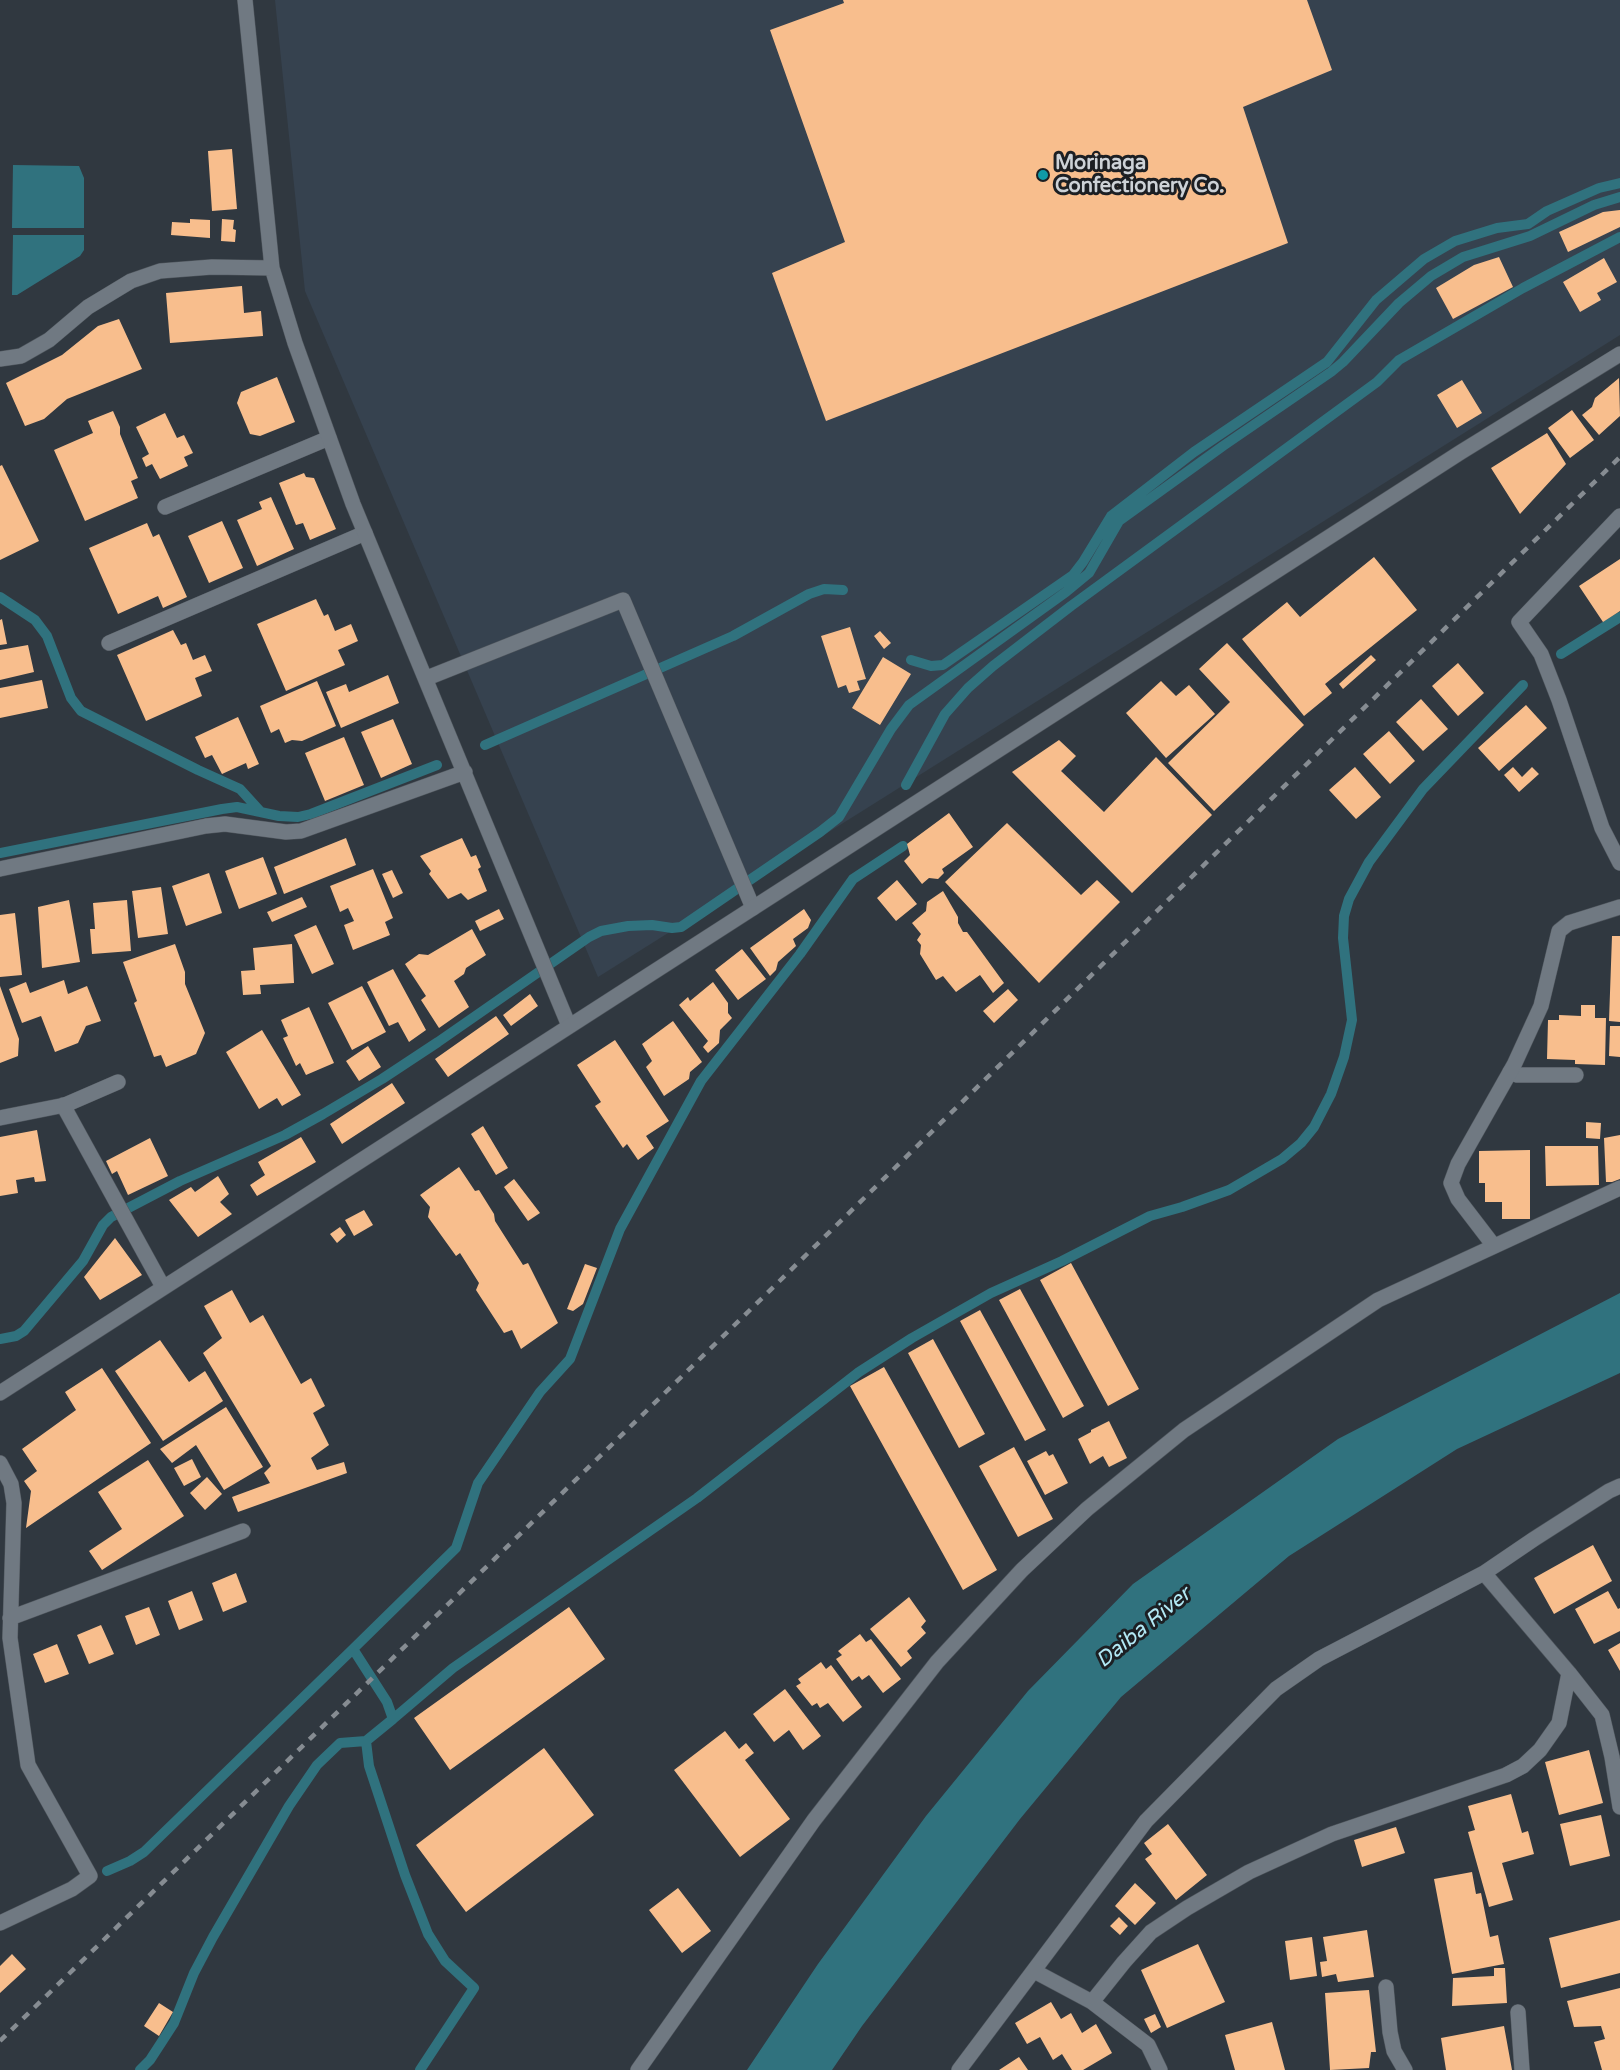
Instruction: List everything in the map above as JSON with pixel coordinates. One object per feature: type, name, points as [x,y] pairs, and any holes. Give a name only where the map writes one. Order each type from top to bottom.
[{"type":"street","points":[[244,0],[272,267],[295,343],[365,533],[427,678],[569,1026]]},
{"type":"street","points":[[0,359],[21,356],[49,340],[88,307],[131,281],[160,271],[212,267],[272,267]]},
{"type":"street","points":[[0,1393],[1461,452],[1620,354]]},
{"type":"street","points":[[165,507],[329,438]]},
{"type":"street","points":[[1620,516],[1519,622],[1542,654],[1602,828],[1620,863]]},
{"type":"street","points":[[109,643],[365,533]]},
{"type":"street","points":[[427,678],[623,600],[753,908]]},
{"type":"street","points":[[0,869],[206,826],[225,824],[286,832],[301,831],[465,772]]},
{"type":"street","points":[[1494,1246],[1458,1199],[1451,1183],[1458,1164],[1510,1072],[1541,1006],[1558,931],[1569,923],[1620,907]]},
{"type":"street","points":[[1510,1072],[1517,1075],[1576,1076]]},
{"type":"street","points":[[0,1118],[63,1105],[118,1082]]},
{"type":"street","points":[[63,1105],[163,1287]]},
{"type":"street","points":[[638,2070],[814,1820],[937,1662],[1022,1570],[1087,1509],[1184,1430],[1378,1300],[1620,1188]]},
{"type":"street","points":[[0,1463],[11,1484],[14,1503],[10,1618],[12,1659],[28,1765],[90,1876],[72,1889],[0,1923]]},
{"type":"street","points":[[959,2070],[1146,1821],[1276,1689],[1319,1659],[1484,1573],[1620,1486]]},
{"type":"street","points":[[10,1618],[243,1531]]},
{"type":"street","points":[[1484,1573],[1569,1672],[1602,1715],[1620,1807]]},
{"type":"street","points":[[1092,2002],[1151,1932],[1249,1872],[1332,1834],[1506,1775],[1523,1766],[1540,1750],[1559,1723],[1569,1672]]},
{"type":"street","points":[[1034,1971],[1092,2002],[1148,2045],[1160,2070]]},
{"type":"street","points":[[1386,1987],[1394,2051],[1405,2070]]},
{"type":"street","points":[[1518,2012],[1522,2070]]},
{"type":"shaded area","points":[[275,0],[1620,0],[1620,335],[598,977],[305,291]]},
{"type":"water","points":[[13,165],[79,166],[84,178],[84,228],[12,228]]},
{"type":"water","points":[[13,235],[84,235],[84,250],[80,256],[17,295],[12,295]]},
{"type":"water","name":"Daiba River","points":[[1620,1293],[1620,1373],[1457,1449],[1289,1556],[1121,1697],[1020,1819],[862,2026],[832,2070],[747,2070],[818,1964],[926,1816],[1028,1691],[1133,1584],[1338,1439]]},
{"type":"building","name":"Morinaga Confectionery Co.","points":[[843,0],[1307,0],[1332,70],[1243,107],[1288,243],[826,421],[772,273],[845,242],[770,30],[844,3]]},
{"type":"building","points":[[232,149],[237,209],[212,211],[208,151]]},
{"type":"building","points":[[1620,210],[1620,227],[1568,252],[1559,232],[1603,212]]},
{"type":"building","points":[[190,219],[210,220],[210,238],[171,235],[172,222],[190,223]]},
{"type":"building","points":[[222,219],[234,220],[235,242],[221,241]]},
{"type":"building","points":[[1499,257],[1513,287],[1453,319],[1436,288],[1474,265]]},
{"type":"building","points":[[1604,258],[1617,282],[1597,293],[1601,300],[1580,312],[1563,282]]},
{"type":"building","points":[[242,286],[244,313],[261,311],[263,336],[170,343],[166,293]]},
{"type":"building","points":[[119,319],[142,369],[67,399],[44,419],[25,426],[6,383],[62,355],[98,326]]},
{"type":"building","points":[[277,377],[295,422],[260,436],[250,434],[237,403],[241,392]]},
{"type":"building","points":[[1619,378],[1620,416],[1599,435],[1582,415],[1592,407],[1595,398]]},
{"type":"building","points":[[1462,380],[1482,413],[1457,428],[1437,395]]},
{"type":"building","points":[[1572,410],[1594,440],[1570,458],[1548,428]]},
{"type":"building","points":[[113,411],[138,478],[131,481],[138,498],[85,521],[54,450],[93,433],[88,421]]},
{"type":"building","points":[[165,413],[177,438],[184,435],[193,453],[184,457],[188,466],[160,479],[152,464],[146,467],[142,458],[149,454],[136,427]]},
{"type":"building","points":[[1547,433],[1566,464],[1520,514],[1491,468]]},
{"type":"building","points":[[2,465],[39,541],[0,560],[0,466]]},
{"type":"building","points":[[304,473],[306,477],[314,478],[336,529],[310,540],[303,523],[296,525],[279,483]]},
{"type":"building","points":[[271,497],[294,549],[257,566],[237,520],[262,509],[259,502]]},
{"type":"building","points":[[222,521],[243,568],[209,583],[188,536]]},
{"type":"building","points":[[147,523],[153,537],[159,534],[187,597],[163,608],[158,596],[118,614],[89,548]]},
{"type":"building","points":[[1374,557],[1417,610],[1325,684],[1332,693],[1304,716],[1242,639],[1287,602],[1300,617]]},
{"type":"building","points":[[1620,559],[1620,611],[1603,622],[1579,586]]},
{"type":"building","points":[[316,599],[324,616],[328,614],[335,631],[351,624],[358,641],[338,650],[345,665],[286,691],[257,624]]},
{"type":"building","points":[[2,619],[7,644],[0,645],[0,620]]},
{"type":"building","points":[[850,627],[866,679],[857,681],[860,690],[849,693],[846,685],[838,688],[821,636]]},
{"type":"building","points":[[173,630],[181,645],[186,643],[193,660],[205,655],[212,671],[195,678],[202,696],[146,721],[117,655]]},
{"type":"building","points":[[880,631],[891,643],[884,649],[874,636]]},
{"type":"building","points":[[1227,643],[1304,725],[1214,811],[1168,763],[1230,702],[1199,669]]},
{"type":"building","points":[[28,645],[34,672],[0,680],[0,650]]},
{"type":"building","points":[[1371,655],[1376,660],[1343,689],[1339,684]]},
{"type":"building","points":[[883,657],[911,674],[880,725],[852,708]]},
{"type":"building","points":[[1458,663],[1484,693],[1458,716],[1432,686]]},
{"type":"building","points":[[388,675],[399,703],[341,728],[326,692],[346,684],[349,692]]},
{"type":"building","points":[[42,680],[48,708],[0,718],[0,688]]},
{"type":"building","points":[[317,681],[336,726],[302,741],[292,740],[285,743],[279,729],[271,733],[260,706]]},
{"type":"building","points":[[1161,681],[1176,696],[1189,685],[1215,714],[1166,758],[1126,713]]},
{"type":"building","points":[[1421,699],[1448,729],[1423,751],[1396,722]]},
{"type":"building","points":[[1526,705],[1547,728],[1499,771],[1478,748]]},
{"type":"building","points":[[238,717],[259,764],[248,769],[246,763],[222,774],[212,755],[205,758],[195,737]]},
{"type":"building","points":[[393,719],[412,764],[381,778],[361,732]]},
{"type":"building","points":[[1389,731],[1415,761],[1390,784],[1363,754]]},
{"type":"building","points":[[344,737],[364,785],[325,801],[305,753]]},
{"type":"building","points":[[1059,740],[1076,756],[1061,771],[1104,812],[1156,757],[1212,815],[1132,893],[1012,772]]},
{"type":"building","points":[[1355,767],[1381,797],[1356,819],[1329,790]]},
{"type":"building","points":[[1513,767],[1522,777],[1532,767],[1539,774],[1519,792],[1504,775]]},
{"type":"building","points":[[949,813],[973,847],[942,869],[944,873],[938,879],[929,878],[922,884],[904,861],[910,855],[907,844]]},
{"type":"building","points":[[1007,823],[1081,895],[1097,880],[1120,902],[1039,983],[945,882]]},
{"type":"building","points":[[346,838],[356,865],[284,894],[274,867]]},
{"type":"building","points":[[462,838],[471,857],[476,855],[481,867],[478,869],[487,891],[468,900],[461,893],[448,899],[429,874],[431,871],[420,856]]},
{"type":"building","points":[[263,857],[277,894],[239,909],[225,871]]},
{"type":"building","points":[[373,869],[393,918],[385,922],[390,935],[353,950],[344,925],[354,921],[348,908],[340,912],[330,886]]},
{"type":"building","points":[[392,870],[403,893],[393,898],[382,874]]},
{"type":"building","points":[[209,873],[222,913],[186,926],[172,886]]},
{"type":"building","points":[[897,880],[917,904],[896,921],[877,898]]},
{"type":"building","points":[[161,887],[168,934],[138,938],[132,891]]},
{"type":"building","points":[[943,891],[958,917],[958,923],[963,932],[967,932],[1004,983],[993,993],[980,975],[956,992],[943,976],[936,980],[920,954],[921,945],[917,940],[921,934],[912,923],[926,911],[927,902]]},
{"type":"building","points":[[302,897],[307,907],[272,922],[267,912]]},
{"type":"building","points":[[69,900],[80,962],[42,968],[38,907]]},
{"type":"building","points":[[127,900],[131,951],[92,954],[90,929],[95,929],[93,903]]},
{"type":"building","points":[[499,909],[504,919],[480,931],[475,921]]},
{"type":"building","points":[[804,909],[811,920],[808,928],[793,939],[796,946],[778,962],[776,970],[770,976],[750,948]]},
{"type":"building","points":[[15,913],[22,975],[0,977],[0,915]]},
{"type":"building","points":[[316,925],[334,964],[312,974],[294,935]]},
{"type":"building","points":[[472,929],[486,955],[466,968],[464,974],[454,981],[469,1007],[439,1028],[421,1000],[426,996],[405,964],[419,954],[428,955]]},
{"type":"building","points":[[1612,936],[1620,936],[1620,1022],[1609,1021]]},
{"type":"building","points":[[175,944],[185,972],[185,984],[205,1033],[196,1054],[166,1067],[161,1055],[154,1057],[134,1003],[137,1001],[123,962]]},
{"type":"building","points":[[292,944],[294,983],[260,985],[261,994],[243,995],[241,971],[255,970],[253,948]]},
{"type":"building","points":[[742,949],[766,979],[738,1000],[715,970]]},
{"type":"building","points":[[393,969],[426,1030],[409,1042],[398,1022],[389,1026],[367,982]]},
{"type":"building","points":[[64,980],[68,994],[87,986],[101,1021],[86,1026],[78,1043],[55,1052],[41,1016],[22,1023],[9,989],[26,982],[30,993]]},
{"type":"building","points":[[713,982],[728,1003],[728,1013],[732,1018],[720,1030],[719,1043],[708,1053],[703,1047],[708,1041],[679,1005],[688,997],[690,1001]]},
{"type":"building","points":[[0,986],[19,1039],[18,1056],[0,1063]]},
{"type":"building","points":[[362,986],[386,1032],[352,1050],[328,1003]]},
{"type":"building","points":[[1008,989],[1018,1000],[994,1023],[983,1011]]},
{"type":"building","points":[[530,994],[538,1006],[511,1026],[503,1015]]},
{"type":"building","points":[[1581,1005],[1595,1005],[1595,1018],[1606,1018],[1605,1065],[1575,1064],[1575,1060],[1547,1059],[1548,1020],[1559,1020],[1559,1015],[1581,1016]]},
{"type":"building","points":[[309,1007],[334,1063],[306,1075],[300,1063],[296,1066],[283,1038],[288,1036],[281,1020]]},
{"type":"building","points":[[496,1016],[509,1034],[448,1077],[435,1059]]},
{"type":"building","points":[[673,1021],[702,1062],[690,1072],[689,1079],[664,1096],[646,1067],[652,1061],[642,1044]]},
{"type":"building","points":[[1610,1026],[1620,1026],[1620,1057],[1609,1056]]},
{"type":"building","points":[[262,1030],[301,1095],[282,1106],[277,1098],[259,1109],[226,1052]]},
{"type":"building","points":[[615,1040],[669,1121],[646,1136],[654,1148],[638,1160],[627,1144],[623,1148],[595,1106],[601,1102],[577,1065]]},
{"type":"building","points":[[368,1046],[381,1067],[359,1081],[346,1061]]},
{"type":"building","points":[[392,1083],[405,1103],[342,1144],[330,1124]]},
{"type":"building","points":[[1586,1122],[1601,1123],[1600,1139],[1586,1138]]},
{"type":"building","points":[[483,1126],[508,1168],[496,1175],[471,1134]]},
{"type":"building","points":[[37,1130],[46,1181],[35,1182],[34,1177],[16,1180],[18,1193],[0,1196],[0,1137]]},
{"type":"building","points":[[1620,1135],[1620,1179],[1606,1182],[1604,1138]]},
{"type":"building","points":[[301,1137],[316,1162],[257,1196],[250,1185],[265,1175],[258,1162]]},
{"type":"building","points":[[150,1138],[168,1176],[128,1195],[117,1171],[112,1174],[106,1161]]},
{"type":"building","points":[[1545,1146],[1598,1146],[1599,1185],[1546,1186]]},
{"type":"building","points":[[1530,1150],[1530,1219],[1502,1219],[1502,1202],[1485,1202],[1485,1183],[1479,1183],[1479,1151]]},
{"type":"building","points":[[459,1167],[475,1191],[479,1190],[494,1214],[495,1221],[523,1265],[528,1263],[558,1323],[521,1349],[512,1330],[504,1333],[476,1290],[479,1283],[460,1253],[456,1256],[428,1217],[430,1207],[420,1195]]},
{"type":"building","points":[[218,1176],[229,1194],[220,1202],[232,1214],[198,1237],[169,1200],[191,1187],[195,1192]]},
{"type":"building","points":[[514,1179],[540,1213],[528,1221],[504,1187]]},
{"type":"building","points":[[364,1210],[373,1225],[354,1236],[345,1220]]},
{"type":"building","points":[[340,1227],[346,1235],[337,1243],[330,1234]]},
{"type":"building","points":[[115,1238],[142,1275],[100,1300],[84,1277]]},
{"type":"building","points":[[1071,1263],[1139,1389],[1108,1406],[1040,1280]]},
{"type":"building","points":[[585,1264],[597,1268],[583,1304],[573,1311],[567,1309]]},
{"type":"building","points":[[1020,1289],[1084,1406],[1063,1418],[999,1300]]},
{"type":"building","points":[[232,1290],[250,1323],[263,1315],[301,1384],[311,1378],[325,1406],[313,1413],[329,1445],[311,1458],[317,1470],[344,1462],[347,1473],[238,1512],[232,1497],[270,1483],[264,1473],[271,1466],[203,1353],[222,1338],[204,1306]]},
{"type":"building","points":[[980,1310],[1046,1430],[1025,1441],[960,1321]]},
{"type":"building","points":[[933,1339],[985,1434],[959,1448],[908,1353]]},
{"type":"building","points":[[160,1340],[189,1382],[205,1371],[223,1401],[163,1441],[115,1371]]},
{"type":"building","points":[[884,1367],[997,1570],[963,1590],[850,1386]]},
{"type":"building","points":[[102,1368],[151,1443],[26,1528],[31,1491],[24,1481],[37,1471],[22,1449],[76,1410],[65,1392]]},
{"type":"building","points":[[226,1407],[263,1467],[224,1490],[196,1445],[172,1463],[160,1449]]},
{"type":"building","points":[[1109,1421],[1127,1458],[1109,1467],[1103,1456],[1090,1464],[1078,1439]]},
{"type":"building","points":[[1014,1447],[1053,1519],[1018,1537],[979,1466]]},
{"type":"building","points":[[1046,1451],[1049,1456],[1053,1454],[1068,1483],[1045,1495],[1027,1461]]},
{"type":"building","points":[[192,1459],[201,1477],[184,1486],[174,1468]]},
{"type":"building","points":[[148,1460],[184,1516],[102,1570],[89,1551],[122,1529],[98,1492]]},
{"type":"building","points":[[207,1477],[222,1494],[205,1510],[190,1493]]},
{"type":"building","points":[[1593,1545],[1612,1581],[1554,1614],[1534,1578]]},
{"type":"building","points":[[236,1573],[247,1602],[223,1612],[212,1583]]},
{"type":"building","points":[[192,1591],[203,1620],[179,1630],[168,1601]]},
{"type":"building","points":[[1608,1591],[1618,1609],[1620,1608],[1620,1631],[1594,1644],[1575,1609]]},
{"type":"building","points":[[909,1597],[926,1621],[921,1627],[926,1633],[907,1651],[912,1658],[901,1667],[870,1629]]},
{"type":"building","points":[[149,1607],[160,1635],[136,1645],[125,1616]]},
{"type":"building","points":[[569,1607],[605,1659],[450,1770],[414,1718]]},
{"type":"building","points":[[101,1625],[114,1654],[89,1664],[77,1635]]},
{"type":"building","points":[[860,1634],[866,1642],[871,1639],[901,1679],[883,1693],[869,1675],[862,1680],[859,1676],[852,1681],[836,1659],[842,1655],[838,1651]]},
{"type":"building","points":[[1620,1643],[1620,1671],[1608,1650]]},
{"type":"building","points":[[57,1644],[69,1674],[45,1683],[33,1654]]},
{"type":"building","points":[[821,1662],[826,1669],[831,1665],[862,1707],[843,1722],[828,1703],[820,1708],[817,1703],[812,1706],[796,1686],[801,1683],[798,1679]]},
{"type":"building","points":[[785,1689],[821,1736],[803,1750],[789,1730],[774,1742],[753,1714]]},
{"type":"building","points":[[725,1731],[739,1749],[746,1743],[754,1753],[745,1760],[790,1819],[740,1857],[674,1770]]},
{"type":"building","points":[[544,1748],[594,1815],[466,1912],[416,1845]]},
{"type":"building","points":[[1589,1750],[1603,1803],[1559,1815],[1545,1762]]},
{"type":"building","points":[[1511,1794],[1522,1833],[1528,1831],[1534,1854],[1502,1863],[1513,1900],[1489,1907],[1468,1832],[1475,1830],[1468,1806]]},
{"type":"building","points":[[1601,1815],[1610,1856],[1570,1866],[1560,1824]]},
{"type":"building","points":[[1168,1824],[1207,1875],[1176,1900],[1145,1859],[1152,1854],[1144,1843]]},
{"type":"building","points":[[1396,1827],[1405,1853],[1362,1867],[1354,1840]]},
{"type":"building","points":[[1472,1872],[1476,1894],[1481,1893],[1490,1937],[1498,1935],[1504,1964],[1452,1974],[1434,1879]]},
{"type":"building","points":[[1135,1883],[1156,1903],[1135,1925],[1115,1906]]},
{"type":"building","points":[[678,1888],[711,1931],[682,1953],[649,1910]]},
{"type":"building","points":[[1119,1917],[1128,1926],[1120,1935],[1110,1926]]},
{"type":"building","points":[[1620,1920],[1620,1973],[1561,1988],[1549,1938]]},
{"type":"building","points":[[1367,1930],[1374,1977],[1338,1982],[1336,1974],[1322,1977],[1320,1962],[1327,1961],[1323,1937]]},
{"type":"building","points":[[1312,1937],[1317,1976],[1290,1980],[1285,1941]]},
{"type":"building","points":[[1198,1944],[1225,2002],[1167,2028],[1141,1970]]},
{"type":"building","points":[[12,1954],[26,1969],[0,1993],[0,1966]]},
{"type":"building","points":[[1494,1968],[1505,1968],[1507,2003],[1452,2006],[1453,1978],[1494,1976]]},
{"type":"building","points":[[1620,1988],[1620,2070],[1602,2070],[1594,2042],[1605,2039],[1601,2026],[1574,2027],[1567,2001]]},
{"type":"building","points":[[1369,1990],[1376,2052],[1371,2052],[1369,2068],[1330,2070],[1325,1993]]},
{"type":"building","points":[[1051,2002],[1061,2019],[1071,2013],[1082,2033],[1096,2024],[1112,2053],[1083,2070],[1072,2070],[1062,2054],[1053,2060],[1040,2037],[1027,2044],[1015,2023]]},
{"type":"building","points":[[159,2003],[173,2012],[159,2036],[144,2026]]},
{"type":"building","points":[[1155,2014],[1161,2027],[1151,2033],[1144,2019]]},
{"type":"building","points":[[1272,2022],[1285,2070],[1235,2070],[1225,2035]]},
{"type":"building","points":[[1504,2026],[1512,2070],[1446,2070],[1441,2038]]},
{"type":"building","points":[[1019,2057],[1028,2070],[999,2070]]},
{"type":"waterway","points":[[911,660],[931,666],[943,665],[1073,575],[1111,516],[1194,452],[1327,362],[1376,300],[1424,259],[1455,241],[1497,228],[1528,224],[1547,211],[1599,188],[1620,183]]},
{"type":"waterway","points":[[0,1339],[16,1336],[24,1331],[83,1261],[103,1225],[111,1217],[180,1181],[285,1135],[323,1114],[438,1042],[589,937],[601,931],[628,926],[681,927],[820,832],[839,817],[891,729],[909,705],[1089,573],[1119,521],[1331,372],[1399,303],[1431,276],[1463,257],[1530,236],[1594,205],[1620,197]]},
{"type":"waterway","points":[[906,785],[945,714],[968,688],[1071,606],[1377,382],[1399,360],[1523,288],[1620,237]]},
{"type":"waterway","points":[[485,745],[733,636],[809,594],[824,589],[843,590]]},
{"type":"waterway","points":[[0,597],[35,620],[47,636],[71,698],[81,711],[240,789],[260,811]]},
{"type":"waterway","points":[[1561,654],[1620,617]]},
{"type":"waterway","points":[[393,1719],[453,1668],[697,1498],[859,1372],[912,1338],[991,1293],[1062,1261],[1150,1216],[1229,1190],[1282,1159],[1301,1143],[1314,1127],[1331,1094],[1344,1057],[1352,1020],[1343,938],[1344,916],[1349,899],[1369,862],[1423,789],[1523,685]]},
{"type":"waterway","points":[[0,853],[237,807],[279,816],[298,817],[437,765]]},
{"type":"waterway","points":[[420,2070],[474,1988],[445,1961],[428,1934],[405,1875],[369,1766],[366,1741],[393,1719],[387,1702],[353,1649],[456,1548],[478,1483],[540,1392],[570,1359],[620,1229],[701,1081],[800,954],[853,879],[903,846]]},
{"type":"waterway","points":[[107,1871],[144,1852],[353,1649]]},
{"type":"waterway","points":[[140,2070],[150,2060],[174,2023],[194,1973],[213,1937],[289,1806],[317,1765],[340,1743],[366,1741]]},
{"type":"railway","points":[[0,2041],[1620,457]]},
{"type":"place","name":"Morinaga Confectionery Co.","points":[[1043,175]]}]
